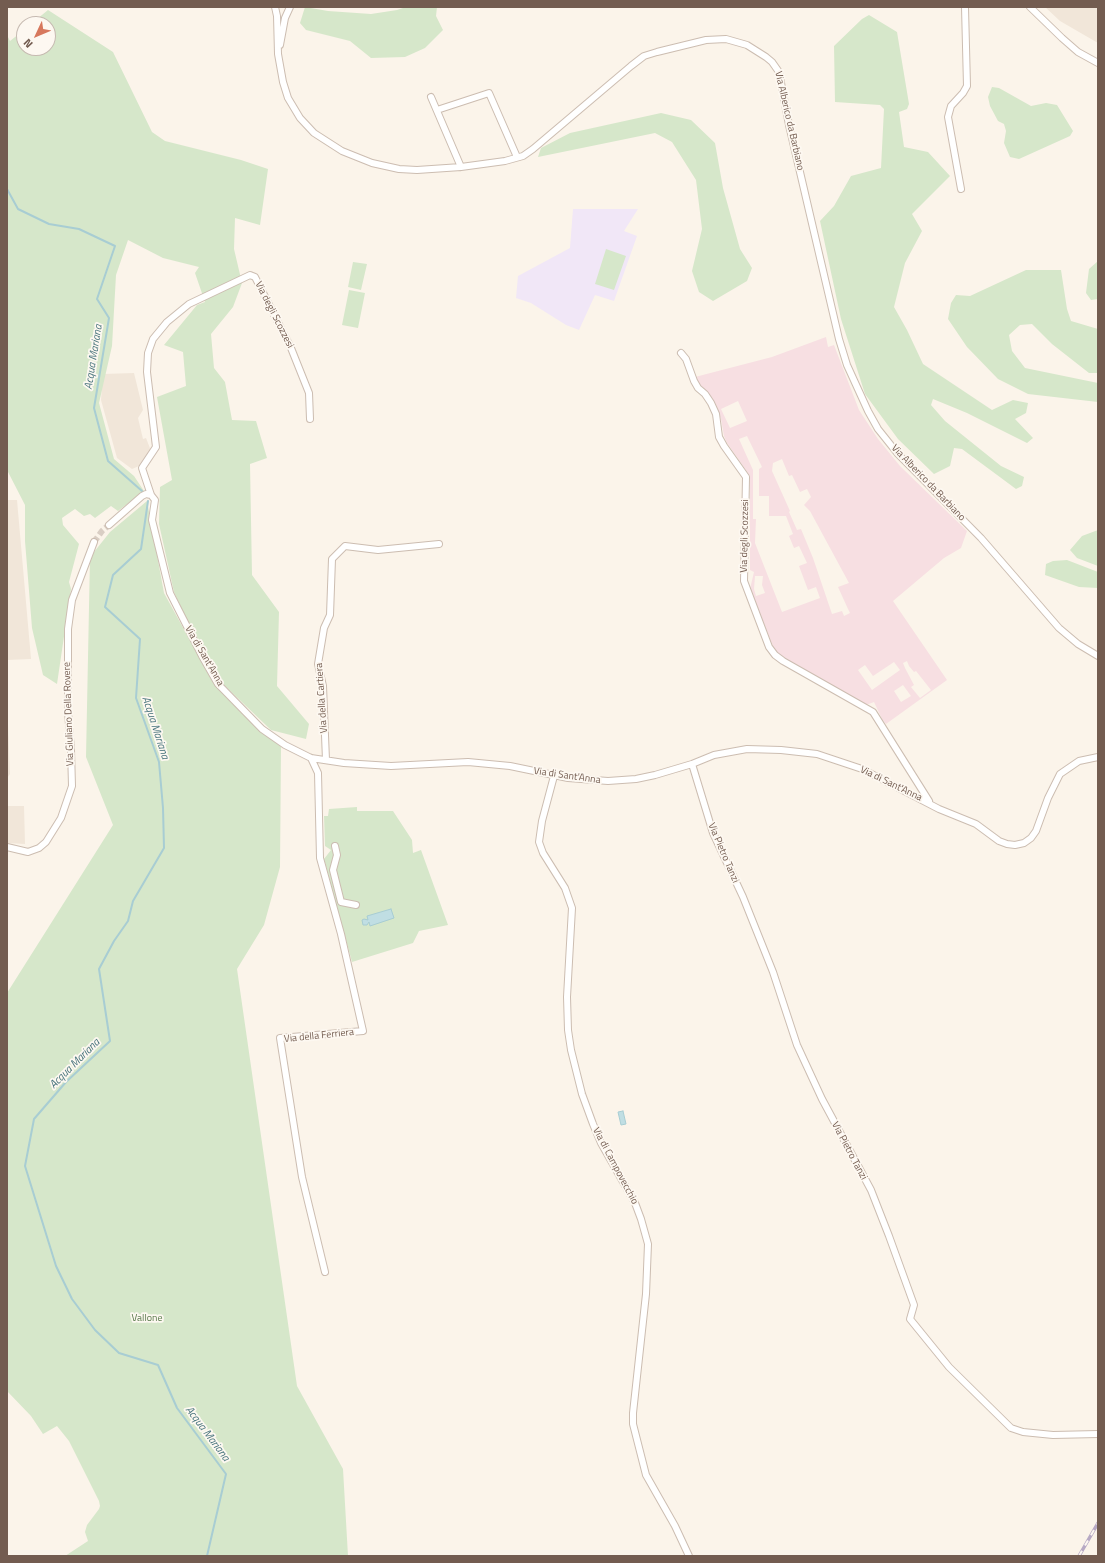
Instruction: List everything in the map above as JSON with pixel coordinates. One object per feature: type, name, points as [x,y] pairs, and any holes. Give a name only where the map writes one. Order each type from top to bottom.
[{"type":"street","name":"Via Alberico da Barbiano","points":[[276,7],[278,16],[278,54],[284,88],[293,107],[309,128],[330,144],[358,158],[390,167],[417,170],[461,167],[505,161],[533,150],[644,56],[706,40],[720,39],[733,40],[747,45],[766,57],[772,62],[779,72],[789,125],[840,339],[847,365],[868,412],[878,429],[898,454],[981,538],[1060,628],[1078,644],[1098,656]]},
{"type":"street","name":"Via Alberico da Barbiano","points":[[278,54],[283,27],[290,7]]},
{"type":"street","points":[[960,189],[948,122],[948,114],[951,106],[964,93],[967,86],[966,7]]},
{"type":"street","points":[[1030,7],[1078,52],[1098,63]]},
{"type":"street","points":[[437,110],[489,92],[517,157]]},
{"type":"street","points":[[431,97],[461,167]]},
{"type":"street","name":"Via degli Scozzesi","points":[[151,495],[142,468],[156,447],[147,372],[148,353],[153,339],[167,322],[188,304],[250,275],[255,278],[291,348],[309,393],[310,419]]},
{"type":"street","name":"Via degli Scozzesi","points":[[681,353],[686,359],[698,388],[705,394],[711,403],[716,414],[720,437],[724,446],[746,477],[744,581],[769,647],[783,662],[873,712],[930,803]]},
{"type":"street","points":[[109,526],[144,495],[151,495]]},
{"type":"street","name":"Via di Sant'Anna","points":[[151,495],[155,502],[152,520],[170,593],[218,684],[262,729],[285,745],[311,758],[390,766],[468,762],[510,766],[554,776],[592,781],[624,780],[655,775],[692,764],[714,755],[746,749],[781,750],[817,754],[862,769],[939,809],[976,824],[999,841],[1016,845],[1024,843],[1031,838],[1036,831],[1048,798],[1060,774],[1079,761],[1098,756]]},
{"type":"street","name":"Via Giuliano Della Rovere","points":[[7,847],[28,852],[39,848],[46,842],[61,818],[72,786],[68,712],[68,629],[72,600],[94,542]]},
{"type":"street","name":"Via della Cartiera","points":[[326,760],[323,686],[318,664],[324,628],[330,615],[332,560],[345,546],[378,550],[439,544]]},
{"type":"street","name":"Via della Ferriera","points":[[311,758],[318,773],[320,858],[363,1031],[280,1038],[302,1177],[325,1272]]},
{"type":"street","name":"Via Pietro Tanzi","points":[[692,764],[713,833],[743,897],[773,972],[797,1045],[822,1099],[871,1190],[914,1305],[910,1318],[949,1367],[1011,1428],[1023,1432],[1053,1435],[1098,1434]]},
{"type":"street","name":"Via di Campovecchio","points":[[554,776],[542,822],[539,842],[543,853],[565,888],[572,908],[567,997],[568,1030],[572,1054],[591,1119],[602,1143],[635,1203],[648,1244],[646,1294],[633,1424],[646,1475],[675,1526],[688,1556]]},
{"type":"street","points":[[335,846],[337,855],[333,870],[341,902],[356,905]]},
{"type":"shaded area","points":[[1045,7],[1098,7],[1098,43],[1060,21]]},
{"type":"shaded area","points":[[573,209],[638,209],[624,231],[637,236],[614,301],[595,295],[579,330],[566,325],[531,303],[516,298],[518,276],[570,248]]},
{"type":"shaded area","points":[[826,337],[828,347],[834,345],[859,410],[878,439],[900,466],[967,531],[961,548],[944,558],[893,601],[947,680],[886,724],[874,702],[866,705],[783,659],[775,651],[750,589],[754,572],[750,570],[750,476],[727,443],[724,436],[721,419],[714,401],[699,384],[695,377],[772,357]],"holes":[[[738,401],[747,421],[730,428],[721,409]],[[747,436],[762,467],[759,469],[759,496],[769,496],[769,516],[786,516],[793,534],[789,536],[794,548],[799,546],[807,563],[799,566],[808,590],[816,587],[820,598],[782,612],[755,543],[756,519],[753,519],[753,470],[739,439]],[[782,459],[789,476],[792,475],[800,492],[807,489],[811,497],[804,505],[810,511],[849,583],[838,587],[850,613],[844,616],[842,611],[832,614],[813,558],[801,529],[797,530],[772,471],[773,463]],[[755,576],[763,576],[762,585],[765,593],[756,596],[754,589]],[[907,661],[909,666],[914,672],[916,671],[931,690],[920,698],[911,687],[914,685],[903,663]],[[894,662],[900,670],[872,690],[858,670],[865,665],[873,676]],[[903,685],[911,696],[901,702],[894,691]]]},
{"type":"shaded area","points":[[134,373],[143,410],[138,418],[143,439],[146,438],[151,451],[139,466],[132,469],[117,458],[101,400],[103,374]]},
{"type":"shaded area","points":[[7,500],[17,500],[31,659],[7,660]]},
{"type":"shaded area","points":[[7,699],[10,774],[7,778]]},
{"type":"shaded area","points":[[7,806],[24,806],[25,844],[7,843]]},
{"type":"green space","points":[[305,7],[328,11],[371,14],[406,7],[437,7],[436,16],[443,30],[425,48],[405,57],[371,58],[350,41],[306,30],[300,23]]},
{"type":"green space","points":[[48,10],[113,52],[152,132],[165,141],[241,160],[268,169],[260,225],[235,218],[234,249],[242,283],[233,307],[211,334],[214,368],[225,382],[232,420],[256,421],[267,458],[250,464],[252,575],[279,612],[277,686],[309,724],[306,739],[271,730],[221,682],[192,632],[174,592],[159,524],[160,487],[172,480],[157,397],[186,386],[183,352],[164,345],[197,305],[205,302],[195,273],[199,267],[163,258],[128,240],[116,275],[112,346],[99,403],[114,459],[134,476],[144,491],[118,511],[111,506],[95,518],[90,514],[84,516],[75,509],[62,518],[63,525],[79,544],[69,582],[71,589],[57,684],[43,675],[32,628],[25,541],[25,505],[7,470],[7,35],[10,41],[16,36],[16,56],[56,56],[56,16],[41,16]]},
{"type":"green space","points":[[869,15],[897,32],[909,104],[907,109],[899,112],[904,147],[928,152],[950,176],[912,214],[922,231],[905,263],[894,307],[923,364],[992,410],[1013,400],[1028,403],[1026,413],[1015,419],[1033,438],[1027,443],[967,413],[933,399],[931,405],[945,421],[1001,466],[1024,477],[1022,486],[1016,489],[962,449],[954,448],[950,466],[934,474],[898,439],[865,394],[841,319],[820,221],[834,206],[851,176],[881,168],[884,109],[880,105],[835,102],[834,46],[862,19]]},
{"type":"green space","points":[[992,87],[999,88],[1031,106],[1046,103],[1057,105],[1073,131],[1070,136],[1019,159],[1010,157],[1004,143],[1006,131],[1004,124],[998,121],[990,106],[988,97]]},
{"type":"green space","points":[[661,113],[691,120],[715,143],[723,188],[740,249],[752,268],[747,281],[713,301],[699,292],[692,271],[702,229],[696,180],[672,142],[655,133],[538,157],[541,148],[570,133]]},
{"type":"green space","points":[[606,249],[626,256],[614,290],[595,284]]},
{"type":"green space","points":[[1098,261],[1098,299],[1091,300],[1086,293],[1089,269]]},
{"type":"green space","points":[[353,262],[367,264],[361,290],[348,287]]},
{"type":"green space","points":[[1026,270],[1061,270],[1067,309],[1071,321],[1098,329],[1098,373],[1089,373],[1052,344],[1032,324],[1020,325],[1009,335],[1012,351],[1025,368],[1098,383],[1098,402],[1028,394],[998,379],[967,347],[948,319],[951,303],[956,295],[970,296]]},
{"type":"green space","points":[[349,290],[365,293],[358,328],[342,325]]},
{"type":"green space","name":"Vallone","points":[[147,501],[164,593],[214,684],[281,747],[280,867],[264,925],[237,969],[297,1386],[343,1469],[348,1556],[65,1556],[88,1541],[85,1532],[87,1525],[99,1509],[99,1501],[69,1441],[57,1426],[43,1434],[31,1416],[7,1391],[7,993],[113,825],[86,757],[90,557],[110,532]]},
{"type":"green space","points":[[1098,530],[1098,566],[1077,558],[1070,550],[1082,536]]},
{"type":"green space","points":[[1067,560],[1098,572],[1098,588],[1079,587],[1045,575],[1046,564],[1053,561]]},
{"type":"green space","points":[[357,807],[357,811],[393,811],[412,840],[413,853],[421,850],[448,925],[419,931],[413,943],[352,962],[324,859],[331,850],[325,846],[324,816],[328,816],[329,809]]},
{"type":"water","points":[[391,909],[394,918],[370,926],[369,922],[367,925],[363,925],[362,920],[368,920],[367,916]]},
{"type":"water","points":[[623,1111],[626,1124],[621,1125],[618,1112]]},
{"type":"waterway","name":"Acqua Mariana","points":[[7,189],[18,209],[49,224],[79,229],[115,246],[97,299],[109,318],[94,408],[108,461],[142,491]]},
{"type":"waterway","name":"Acqua Mariana","points":[[148,501],[141,549],[113,575],[105,607],[140,639],[136,698],[159,762],[163,808],[164,848],[133,901],[128,921],[114,941],[99,969],[110,1041],[66,1082],[34,1119],[25,1166],[56,1266],[72,1299],[95,1330],[119,1353],[158,1365],[177,1408],[226,1474],[207,1556]]},
{"type":"tunnel","points":[[94,542],[102,531],[109,525]]},
{"type":"railway","points":[[1079,1556],[1098,1523]]}]
